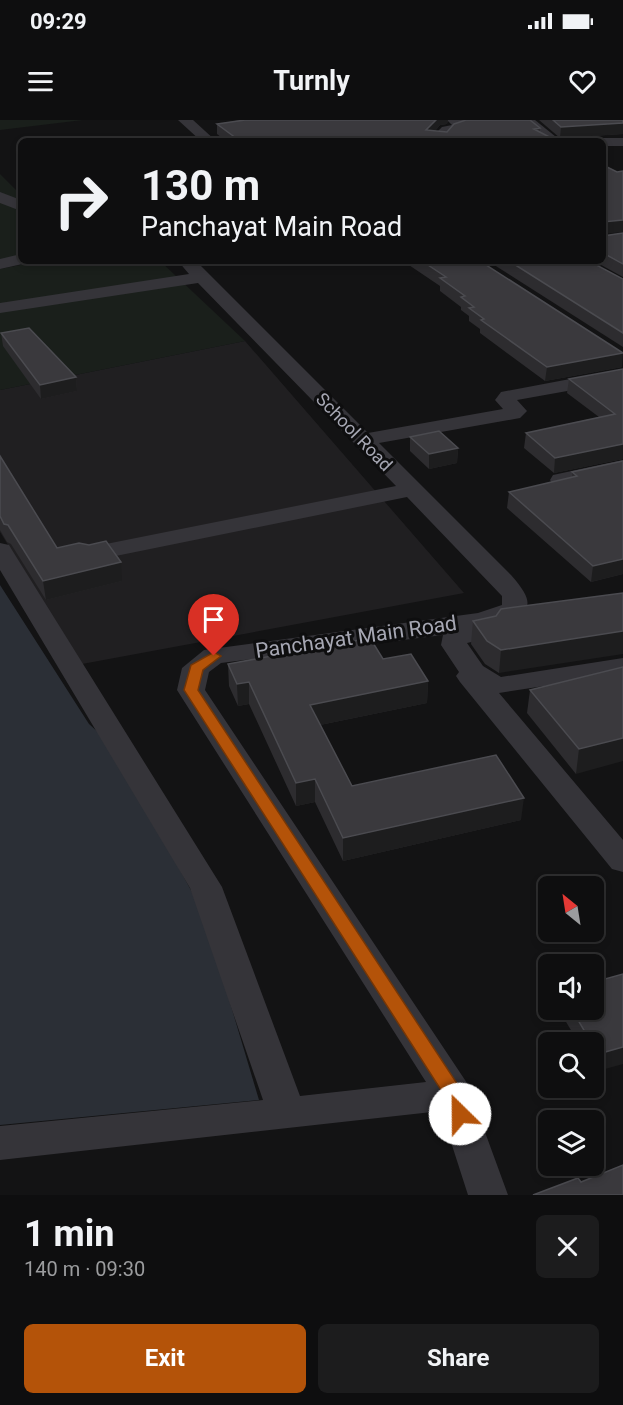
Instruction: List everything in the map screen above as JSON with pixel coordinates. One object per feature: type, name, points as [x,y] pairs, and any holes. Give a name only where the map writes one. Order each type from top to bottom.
[{"type":"street","points":[[185,120],[206,138]]},
{"type":"street","points":[[441,138],[447,130],[464,126],[454,120]]},
{"type":"street","points":[[526,120],[550,138]]},
{"type":"street","points":[[606,142],[623,142]]},
{"type":"street","points":[[0,197],[18,205]]},
{"type":"street","points":[[0,264],[18,260]]},
{"type":"street","name":"School Road","points":[[189,264],[527,605]]},
{"type":"street","points":[[0,308],[201,277]]},
{"type":"street","points":[[362,440],[513,414],[517,411],[505,397],[623,375]]},
{"type":"street","points":[[561,480],[623,467]]},
{"type":"street","points":[[91,554],[410,489]]},
{"type":"street","points":[[0,550],[206,887],[286,1114]]},
{"type":"street","points":[[527,605],[539,621],[454,638],[454,645],[478,677],[488,685],[501,685],[623,666]]},
{"type":"street","name":"Panchayat Main Road","points":[[488,1195],[454,1094],[191,690],[196,668],[214,656],[431,629],[503,615],[527,605]]},
{"type":"street","points":[[431,629],[623,861]]},
{"type":"street","points":[[0,1143],[286,1114],[454,1094]]},
{"type":"shaded area","points":[[0,120],[83,120],[0,130]]},
{"type":"shaded area","points":[[0,174],[18,192],[18,257],[0,260]]},
{"type":"shaded area","points":[[25,264],[163,264],[245,341],[0,390],[0,269]]},
{"type":"shaded area","points":[[245,341],[464,593],[82,664],[0,532],[0,390]]},
{"type":"shaded area","points":[[0,585],[89,724],[110,743],[203,912],[259,1100],[0,1125]]},
{"type":"building","points":[[245,120],[436,120],[426,130],[447,132],[454,124],[466,120],[530,120],[540,128],[534,129],[551,138],[236,138],[217,124]]},
{"type":"building","points":[[553,120],[623,120],[623,123],[561,127]]},
{"type":"building","points":[[606,166],[617,172],[623,171],[623,220],[606,222]]},
{"type":"building","points":[[623,233],[623,264],[606,255],[606,236]]},
{"type":"building","points":[[426,264],[485,264],[623,353],[547,367],[481,320],[484,319],[469,308],[474,307],[461,297],[465,296],[440,278],[446,277]]},
{"type":"building","points":[[514,264],[595,264],[623,279],[623,333]]},
{"type":"building","points":[[29,328],[76,377],[40,385],[1,333]]},
{"type":"building","points":[[623,369],[623,444],[555,458],[526,433],[615,414],[569,379]]},
{"type":"building","points":[[439,431],[458,448],[429,454],[410,437]]},
{"type":"building","points":[[0,456],[57,548],[79,543],[89,545],[106,541],[121,562],[43,581],[0,516]]},
{"type":"building","points":[[623,461],[623,559],[593,566],[509,492],[577,476],[572,472]]},
{"type":"building","points":[[623,593],[623,631],[501,650],[487,641],[473,621],[496,616],[501,609]]},
{"type":"building","points":[[370,638],[383,659],[411,654],[428,681],[310,705],[352,786],[496,755],[524,798],[343,838],[315,779],[296,783],[249,682],[237,684],[228,664]]},
{"type":"building","points":[[623,667],[623,738],[579,749],[530,690]]},
{"type":"building","points":[[623,974],[623,1047],[604,1052],[604,1032],[585,1032],[578,1020],[604,1020],[604,979]]},
{"type":"building","points":[[623,1165],[623,1195],[533,1195],[578,1178],[581,1182],[596,1176],[604,1176],[604,1173]]},
{"type":"route","points":[[214,656],[196,668],[191,690],[454,1094],[460,1114]]}]
